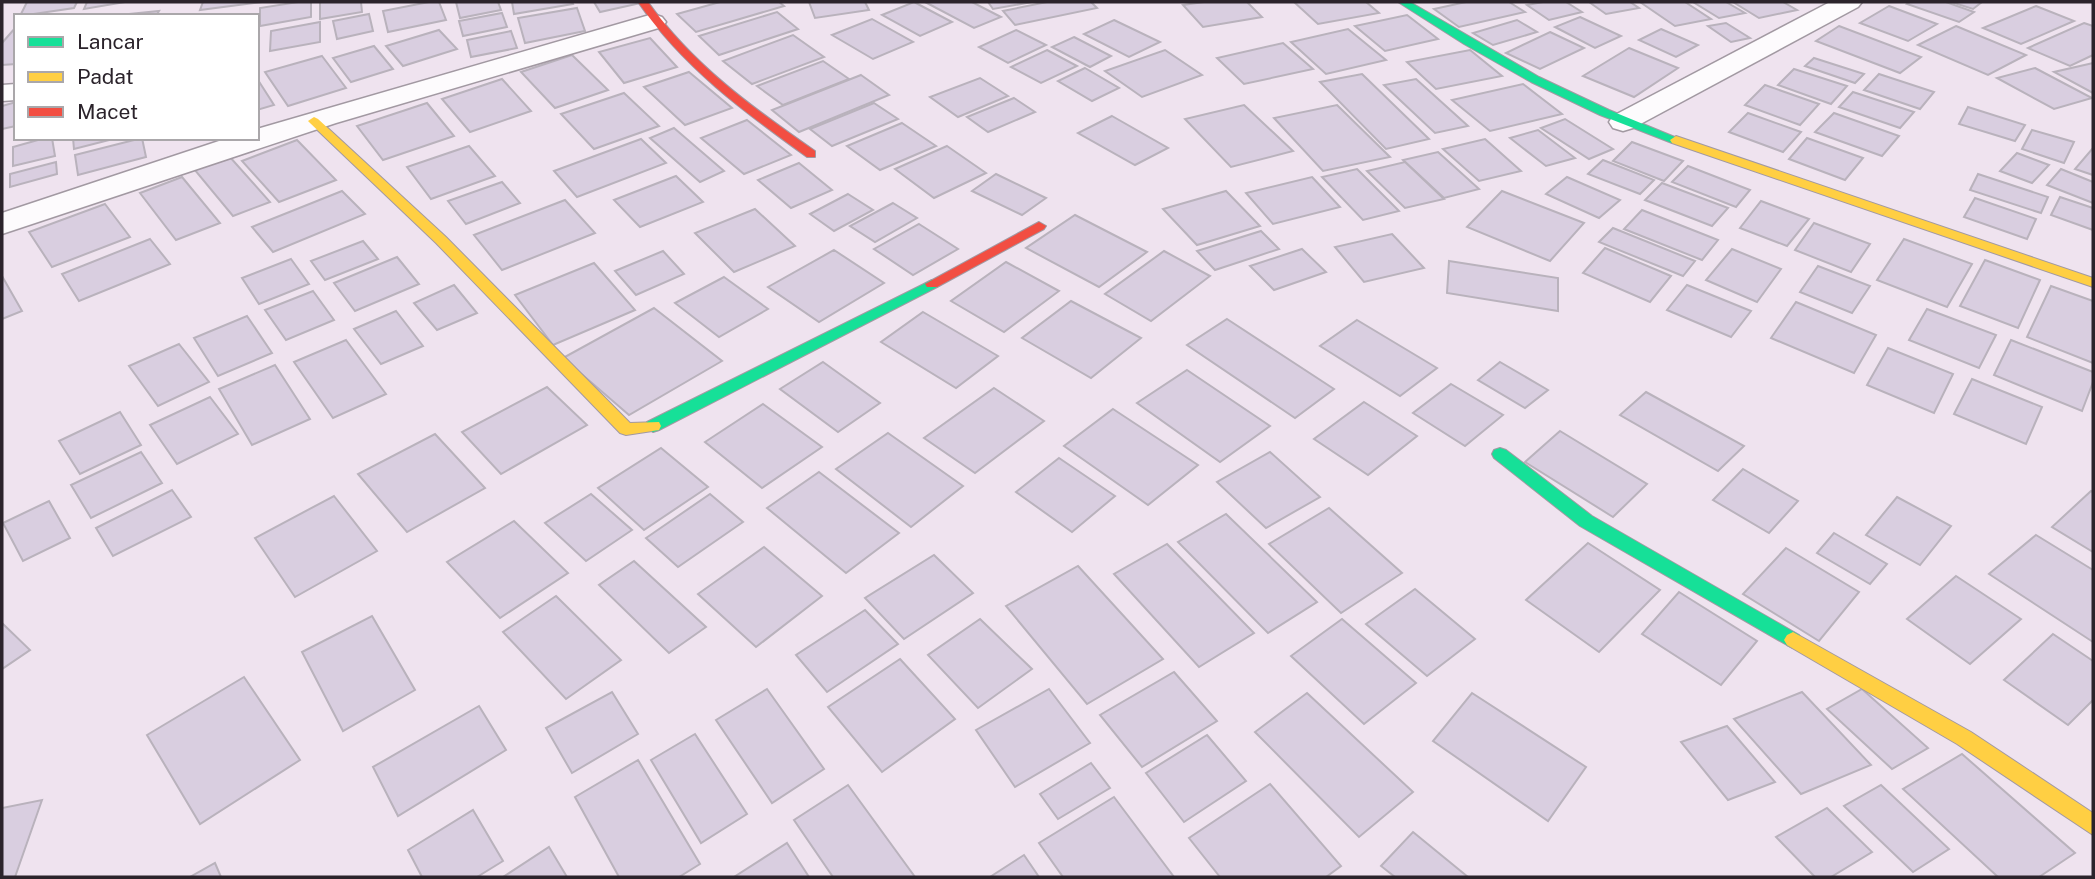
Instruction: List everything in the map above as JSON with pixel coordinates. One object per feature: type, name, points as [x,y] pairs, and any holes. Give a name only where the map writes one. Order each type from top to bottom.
[{"type":"street","points":[[1402,2],[1484,54],[1623,122],[2093,283]]},
{"type":"street","points":[[1623,122],[1849,2]]},
{"type":"street","points":[[259,138],[648,12],[737,102],[811,154]]},
{"type":"street","points":[[314,121],[441,240],[626,429],[640,430],[664,423],[869,319],[1038,226]]},
{"type":"street","points":[[2,223],[253,140]]},
{"type":"street","points":[[1500,454],[1586,521],[1964,738],[2093,825]]},
{"type":"building","points":[[27,2],[77,2],[74,8],[21,14]]},
{"type":"building","points":[[87,2],[125,2],[84,9]]},
{"type":"building","points":[[203,2],[262,2],[200,10]]},
{"type":"building","points":[[311,2],[311,17],[260,26],[260,8]]},
{"type":"building","points":[[320,2],[361,2],[362,12],[320,19]]},
{"type":"building","points":[[439,2],[446,20],[388,32],[383,11]]},
{"type":"building","points":[[456,2],[498,2],[501,10],[460,18]]},
{"type":"building","points":[[512,2],[572,2],[573,4],[514,14]]},
{"type":"building","points":[[594,2],[640,2],[641,3],[600,12]]},
{"type":"building","points":[[720,2],[779,2],[784,6],[696,32],[677,14]]},
{"type":"building","points":[[809,2],[865,2],[869,10],[815,18]]},
{"type":"building","points":[[914,2],[952,22],[920,36],[882,15]]},
{"type":"building","points":[[925,2],[972,2],[1001,17],[974,28]]},
{"type":"building","points":[[988,2],[1032,2],[993,9]]},
{"type":"building","points":[[1047,2],[1091,2],[1097,8],[1015,25],[1003,11]]},
{"type":"building","points":[[1247,2],[1262,17],[1203,27],[1183,5]]},
{"type":"building","points":[[1294,2],[1366,2],[1379,13],[1318,24]]},
{"type":"building","points":[[1466,2],[1509,2],[1525,12],[1459,27],[1434,9]]},
{"type":"building","points":[[1566,2],[1582,12],[1549,20],[1527,5]]},
{"type":"building","points":[[1589,2],[1630,2],[1639,8],[1606,14]]},
{"type":"building","points":[[1640,2],[1685,2],[1711,19],[1675,26]]},
{"type":"building","points":[[1693,2],[1726,2],[1745,13],[1719,18]]},
{"type":"building","points":[[1733,2],[1783,2],[1797,10],[1759,18]]},
{"type":"building","points":[[1946,2],[1974,12],[1959,22],[1907,4]]},
{"type":"building","points":[[1951,2],[1982,2],[1973,9]]},
{"type":"building","points":[[1889,6],[1937,24],[1908,41],[1860,23]]},
{"type":"building","points":[[2036,6],[2074,21],[2021,44],[1983,28]]},
{"type":"building","points":[[577,8],[585,31],[525,43],[518,18]]},
{"type":"building","points":[[159,11],[157,14],[130,14]]},
{"type":"building","points":[[777,12],[798,29],[719,55],[699,36]]},
{"type":"building","points":[[502,13],[507,27],[463,36],[459,21]]},
{"type":"building","points":[[369,14],[373,31],[337,39],[333,21]]},
{"type":"building","points":[[1407,15],[1438,39],[1385,51],[1355,26]]},
{"type":"building","points":[[1580,17],[1621,36],[1595,48],[1555,27]]},
{"type":"building","points":[[872,19],[913,42],[873,59],[832,35]]},
{"type":"building","points":[[1114,20],[1160,42],[1129,57],[1084,34]]},
{"type":"building","points":[[1517,20],[1537,32],[1493,45],[1473,33]]},
{"type":"building","points":[[320,22],[320,42],[270,51],[271,31]]},
{"type":"building","points":[[1726,23],[1750,38],[1731,42],[1708,26]]},
{"type":"building","points":[[2084,23],[2093,26],[2093,55],[2070,66],[2028,48]]},
{"type":"building","points":[[1839,26],[1921,57],[1900,73],[1816,41]]},
{"type":"building","points":[[1956,26],[2026,55],[1988,75],[1918,45]]},
{"type":"building","points":[[14,29],[14,64],[2,65],[2,43]]},
{"type":"building","points":[[1348,29],[1386,60],[1326,74],[1291,42]]},
{"type":"building","points":[[1661,29],[1698,45],[1676,57],[1639,40]]},
{"type":"building","points":[[439,30],[457,49],[403,66],[386,46]]},
{"type":"building","points":[[1016,30],[1046,45],[1008,63],[979,47]]},
{"type":"building","points":[[511,31],[517,48],[471,57],[467,40]]},
{"type":"building","points":[[1550,32],[1584,48],[1540,69],[1506,53]]},
{"type":"building","points":[[793,35],[824,57],[752,84],[723,61]]},
{"type":"building","points":[[1074,37],[1111,56],[1090,67],[1052,47]]},
{"type":"building","points":[[650,38],[677,67],[624,83],[599,52]]},
{"type":"building","points":[[1283,43],[1313,69],[1244,84],[1217,58]]},
{"type":"building","points":[[374,46],[393,69],[351,82],[333,58]]},
{"type":"building","points":[[1629,48],[1678,68],[1634,97],[1583,76]]},
{"type":"building","points":[[1047,50],[1077,66],[1041,83],[1011,67]]},
{"type":"building","points":[[1165,50],[1202,75],[1142,97],[1105,71]]},
{"type":"building","points":[[1470,50],[1502,76],[1436,89],[1407,62]]},
{"type":"building","points":[[572,55],[608,90],[555,108],[521,72]]},
{"type":"building","points":[[322,56],[346,88],[288,106],[265,72]]},
{"type":"building","points":[[1814,58],[1864,74],[1855,83],[1805,66]]},
{"type":"building","points":[[823,61],[849,79],[783,105],[757,86]]},
{"type":"building","points":[[2093,63],[2093,93],[2054,72]]},
{"type":"building","points":[[1085,68],[1119,88],[1092,101],[1058,81]]},
{"type":"building","points":[[2035,68],[2092,98],[2054,109],[1997,78]]},
{"type":"building","points":[[1794,69],[1847,86],[1831,104],[1778,85]]},
{"type":"building","points":[[689,72],[732,108],[685,125],[644,87]]},
{"type":"building","points":[[1362,74],[1429,139],[1386,149],[1320,82]]},
{"type":"building","points":[[1879,74],[1934,92],[1920,109],[1864,90]]},
{"type":"building","points":[[861,75],[889,95],[799,132],[772,110]]},
{"type":"building","points":[[980,78],[1008,96],[958,117],[930,97]]},
{"type":"building","points":[[502,79],[531,111],[470,132],[442,99]]},
{"type":"building","points":[[1416,79],[1468,126],[1435,133],[1384,85]]},
{"type":"building","points":[[259,82],[274,105],[259,109]]},
{"type":"building","points":[[1523,84],[1562,114],[1490,131],[1452,100]]},
{"type":"building","points":[[1765,85],[1819,104],[1800,125],[1745,105]]},
{"type":"building","points":[[1853,92],[1914,112],[1900,128],[1839,107]]},
{"type":"building","points":[[624,93],[659,126],[594,149],[561,114]]},
{"type":"building","points":[[1014,98],[1035,112],[988,132],[967,117]]},
{"type":"building","points":[[14,103],[14,126],[2,129],[2,106]]},
{"type":"building","points":[[427,103],[454,136],[383,160],[357,126]]},
{"type":"building","points":[[874,103],[898,119],[832,146],[810,129]]},
{"type":"building","points":[[1244,105],[1293,151],[1231,167],[1185,119]]},
{"type":"building","points":[[1337,105],[1390,157],[1323,171],[1274,118]]},
{"type":"building","points":[[1968,107],[2025,125],[2015,141],[1959,124]]},
{"type":"building","points":[[1748,113],[1801,132],[1783,152],[1729,132]]},
{"type":"building","points":[[1834,113],[1899,136],[1882,156],[1815,132]]},
{"type":"building","points":[[1112,116],[1168,148],[1135,165],[1078,133]]},
{"type":"building","points":[[1565,119],[1613,149],[1589,159],[1541,128]]},
{"type":"building","points":[[747,120],[791,155],[744,174],[701,138]]},
{"type":"building","points":[[902,123],[936,146],[880,170],[847,146]]},
{"type":"building","points":[[674,128],[724,171],[700,182],[650,138]]},
{"type":"building","points":[[1538,130],[1575,158],[1546,166],[1510,138]]},
{"type":"building","points":[[2032,130],[2074,142],[2064,163],[2022,149]]},
{"type":"building","points":[[1807,138],[1863,158],[1845,180],[1789,159]]},
{"type":"building","points":[[641,139],[666,163],[577,197],[554,171]]},
{"type":"building","points":[[1485,139],[1521,171],[1479,181],[1443,149]]},
{"type":"building","points":[[38,140],[52,140],[55,156],[13,166],[13,147]]},
{"type":"building","points":[[73,140],[109,140],[74,149]]},
{"type":"building","points":[[142,140],[146,157],[78,175],[75,155]]},
{"type":"building","points":[[297,140],[336,180],[279,202],[242,161]]},
{"type":"building","points":[[1632,142],[1683,161],[1664,181],[1613,161]]},
{"type":"building","points":[[469,146],[495,176],[431,199],[407,167]]},
{"type":"building","points":[[947,146],[986,173],[934,198],[895,169]]},
{"type":"building","points":[[2093,148],[2093,175],[2075,169]]},
{"type":"building","points":[[1438,152],[1479,189],[1444,198],[1403,160]]},
{"type":"building","points":[[2017,153],[2049,165],[2032,183],[2000,171]]},
{"type":"building","points":[[229,156],[270,202],[233,216],[194,169]]},
{"type":"building","points":[[1603,160],[1654,180],[1640,194],[1588,174]]},
{"type":"building","points":[[56,162],[57,174],[10,187],[10,174]]},
{"type":"building","points":[[1405,162],[1444,199],[1405,208],[1367,171]]},
{"type":"building","points":[[799,163],[832,190],[791,208],[758,180]]},
{"type":"building","points":[[1688,166],[1750,190],[1736,207],[1672,182]]},
{"type":"building","points":[[1357,169],[1399,211],[1363,220],[1322,177]]},
{"type":"building","points":[[2061,169],[2093,182],[2093,203],[2047,185]]},
{"type":"building","points":[[996,174],[1046,198],[1022,215],[972,191]]},
{"type":"building","points":[[1978,174],[2048,197],[2041,213],[1970,190]]},
{"type":"building","points":[[676,176],[703,202],[640,227],[614,200]]},
{"type":"building","points":[[182,177],[220,223],[176,240],[140,193]]},
{"type":"building","points":[[1312,177],[1340,207],[1273,224],[1246,193]]},
{"type":"building","points":[[1567,177],[1620,200],[1599,218],[1546,194]]},
{"type":"building","points":[[502,182],[520,203],[466,224],[448,201]]},
{"type":"building","points":[[1662,183],[1728,208],[1712,226],[1645,200]]},
{"type":"building","points":[[342,191],[365,214],[273,252],[252,227]]},
{"type":"building","points":[[1226,191],[1260,226],[1197,245],[1163,209]]},
{"type":"building","points":[[1502,191],[1584,223],[1550,261],[1467,227]]},
{"type":"building","points":[[848,194],[873,210],[834,231],[810,214]]},
{"type":"building","points":[[2060,197],[2093,208],[2093,230],[2051,215]]},
{"type":"building","points":[[1975,198],[2036,219],[2027,239],[1964,217]]},
{"type":"building","points":[[565,200],[595,233],[502,270],[474,235]]},
{"type":"building","points":[[1761,201],[1809,219],[1787,246],[1740,228]]},
{"type":"building","points":[[893,203],[917,218],[875,242],[850,226]]},
{"type":"building","points":[[105,204],[130,237],[52,267],[29,232]]},
{"type":"building","points":[[755,209],[795,246],[734,272],[695,233]]},
{"type":"building","points":[[1642,210],[1718,240],[1702,260],[1624,229]]},
{"type":"building","points":[[1075,215],[1147,252],[1099,287],[1026,248]]},
{"type":"building","points":[[1814,223],[1870,244],[1851,272],[1795,250]]},
{"type":"building","points":[[919,224],[958,249],[913,275],[874,249]]},
{"type":"building","points":[[1613,228],[1695,261],[1683,276],[1599,242]]},
{"type":"building","points":[[1261,231],[1279,249],[1215,270],[1197,251]]},
{"type":"building","points":[[1392,234],[1424,268],[1364,282],[1335,247]]},
{"type":"building","points":[[150,239],[170,264],[79,301],[62,274]]},
{"type":"building","points":[[1904,239],[1972,264],[1947,307],[1877,280]]},
{"type":"building","points":[[363,241],[378,259],[325,280],[311,261]]},
{"type":"building","points":[[1605,248],[1671,276],[1650,302],[1583,273]]},
{"type":"building","points":[[1302,249],[1326,272],[1274,290],[1250,266]]},
{"type":"building","points":[[1732,249],[1781,269],[1757,302],[1706,280]]},
{"type":"building","points":[[834,250],[884,283],[819,322],[768,287]]},
{"type":"building","points":[[663,251],[684,274],[636,295],[615,271]]},
{"type":"building","points":[[1164,251],[1210,276],[1151,321],[1105,294]]},
{"type":"building","points":[[397,257],[419,284],[355,311],[334,283]]},
{"type":"building","points":[[291,259],[309,284],[259,304],[242,278]]},
{"type":"building","points":[[1985,260],[2040,280],[2018,328],[1960,306]]},
{"type":"building","points":[[1449,261],[1558,278],[1558,311],[1447,293]]},
{"type":"building","points":[[1006,262],[1059,291],[1004,332],[951,301]]},
{"type":"building","points":[[594,263],[635,310],[553,345],[515,295]]},
{"type":"building","points":[[1818,266],[1870,286],[1852,313],[1800,292]]},
{"type":"building","points":[[2,276],[22,311],[2,319]]},
{"type":"building","points":[[724,277],[768,309],[719,337],[675,303]]},
{"type":"building","points":[[454,285],[477,313],[437,330],[414,303]]},
{"type":"building","points":[[1687,285],[1751,311],[1731,337],[1667,310]]},
{"type":"building","points":[[2051,286],[2093,301],[2093,363],[2027,337]]},
{"type":"building","points":[[313,291],[334,320],[286,340],[265,310]]},
{"type":"building","points":[[1071,301],[1141,338],[1091,378],[1022,338]]},
{"type":"building","points":[[1796,302],[1876,335],[1854,373],[1771,338]]},
{"type":"building","points":[[654,308],[722,361],[629,415],[563,358]]},
{"type":"building","points":[[1927,309],[1996,335],[1979,368],[1909,340]]},
{"type":"building","points":[[396,311],[423,346],[381,364],[354,329]]},
{"type":"building","points":[[923,312],[998,356],[956,388],[881,342]]},
{"type":"building","points":[[247,316],[272,353],[218,376],[194,338]]},
{"type":"building","points":[[1227,319],[1334,389],[1295,418],[1187,345]]},
{"type":"building","points":[[1357,320],[1437,368],[1400,396],[1320,346]]},
{"type":"building","points":[[346,340],[386,394],[333,418],[294,362]]},
{"type":"building","points":[[2011,340],[2093,372],[2093,382],[2082,411],[1994,375]]},
{"type":"building","points":[[179,344],[209,382],[158,406],[129,366]]},
{"type":"building","points":[[1888,348],[1953,374],[1934,413],[1867,385]]},
{"type":"building","points":[[823,362],[880,403],[838,432],[780,389]]},
{"type":"building","points":[[1500,362],[1548,390],[1525,408],[1478,380]]},
{"type":"building","points":[[275,365],[310,419],[252,445],[219,389]]},
{"type":"building","points":[[1187,370],[1270,426],[1220,462],[1137,403]]},
{"type":"building","points":[[1972,379],[2042,407],[2026,444],[1954,414]]},
{"type":"building","points":[[1451,384],[1503,415],[1465,446],[1413,413]]},
{"type":"building","points":[[547,387],[587,425],[501,474],[462,432]]},
{"type":"building","points":[[994,388],[1044,421],[975,473],[924,438]]},
{"type":"building","points":[[1646,392],[1744,446],[1718,471],[1620,415]]},
{"type":"building","points":[[210,397],[238,434],[177,464],[150,425]]},
{"type":"building","points":[[1364,402],[1417,436],[1368,475],[1314,439]]},
{"type":"building","points":[[763,404],[822,447],[762,488],[705,442]]},
{"type":"building","points":[[1113,409],[1198,465],[1148,505],[1064,446]]},
{"type":"building","points":[[120,412],[141,445],[80,474],[59,441]]},
{"type":"building","points":[[1560,431],[1647,484],[1613,517],[1525,462]]},
{"type":"building","points":[[888,433],[963,486],[911,527],[836,469]]},
{"type":"building","points":[[435,434],[485,488],[407,532],[358,474]]},
{"type":"building","points":[[661,448],[708,487],[644,530],[598,488]]},
{"type":"building","points":[[141,452],[162,483],[91,518],[71,485]]},
{"type":"building","points":[[1270,452],[1320,497],[1266,528],[1217,482]]},
{"type":"building","points":[[1059,458],[1115,496],[1072,532],[1016,492]]},
{"type":"building","points":[[1743,469],[1798,501],[1769,533],[1713,500]]},
{"type":"building","points":[[819,472],[899,533],[846,573],[767,508]]},
{"type":"building","points":[[172,490],[191,517],[113,556],[96,528]]},
{"type":"building","points":[[2093,492],[2093,552],[2052,527]]},
{"type":"building","points":[[591,494],[632,530],[586,561],[545,523]]},
{"type":"building","points":[[710,494],[743,522],[678,567],[646,538]]},
{"type":"building","points":[[334,496],[377,551],[295,597],[255,538]]},
{"type":"building","points":[[1897,497],[1951,526],[1920,565],[1866,535]]},
{"type":"building","points":[[49,501],[70,538],[23,561],[3,523]]},
{"type":"building","points":[[1329,508],[1402,573],[1341,613],[1269,544]]},
{"type":"building","points":[[1226,514],[1317,602],[1268,633],[1178,542]]},
{"type":"building","points":[[514,521],[568,573],[500,618],[447,562]]},
{"type":"building","points":[[1834,533],[1887,564],[1870,584],[1817,553]]},
{"type":"building","points":[[2036,535],[2093,570],[2093,642],[1989,574]]},
{"type":"building","points":[[1588,543],[1660,590],[1599,652],[1526,600]]},
{"type":"building","points":[[1167,544],[1254,633],[1199,667],[1114,574]]},
{"type":"building","points":[[764,547],[822,596],[756,647],[698,594]]},
{"type":"building","points":[[1786,548],[1859,592],[1819,641],[1743,594]]},
{"type":"building","points":[[934,555],[973,593],[904,639],[865,598]]},
{"type":"building","points":[[634,561],[706,627],[669,653],[599,585]]},
{"type":"building","points":[[1078,566],[1163,659],[1087,704],[1006,606]]},
{"type":"building","points":[[1956,576],[2021,619],[1970,664],[1907,619]]},
{"type":"building","points":[[1415,589],[1475,639],[1427,676],[1366,624]]},
{"type":"building","points":[[1679,592],[1757,641],[1721,685],[1642,634]]},
{"type":"building","points":[[556,596],[621,660],[566,699],[503,632]]},
{"type":"building","points":[[865,610],[898,644],[827,692],[796,655]]},
{"type":"building","points":[[372,616],[415,690],[343,731],[302,652]]},
{"type":"building","points":[[980,619],[1032,669],[978,708],[928,655]]},
{"type":"building","points":[[1342,619],[1416,683],[1364,724],[1291,656]]},
{"type":"building","points":[[2,623],[30,650],[2,669]]},
{"type":"building","points":[[2053,634],[2093,661],[2093,700],[2068,725],[2004,680]]},
{"type":"building","points":[[900,659],[955,719],[882,772],[828,707]]},
{"type":"building","points":[[1174,672],[1217,721],[1142,767],[1100,715]]},
{"type":"building","points":[[244,677],[300,760],[200,824],[147,735]]},
{"type":"building","points":[[767,689],[824,769],[772,803],[716,720]]},
{"type":"building","points":[[1049,689],[1090,743],[1015,787],[976,730]]},
{"type":"building","points":[[1862,689],[1928,748],[1892,769],[1827,709]]},
{"type":"building","points":[[612,692],[638,734],[572,773],[546,728]]},
{"type":"building","points":[[1802,692],[1871,765],[1801,794],[1734,719]]},
{"type":"building","points":[[1307,693],[1413,792],[1359,837],[1255,732]]},
{"type":"building","points":[[1472,693],[1586,767],[1548,821],[1433,741]]},
{"type":"building","points":[[479,706],[506,750],[398,816],[373,767]]},
{"type":"building","points":[[1727,726],[1775,782],[1728,800],[1681,742]]},
{"type":"building","points":[[695,734],[747,814],[701,843],[651,760]]},
{"type":"building","points":[[1207,735],[1246,781],[1184,822],[1146,773]]},
{"type":"building","points":[[1962,754],[2075,853],[2039,877],[1998,877],[1903,789]]},
{"type":"building","points":[[638,760],[700,864],[679,877],[619,877],[575,797]]},
{"type":"building","points":[[1091,763],[1110,788],[1058,819],[1040,794]]},
{"type":"building","points":[[1270,784],[1341,866],[1326,877],[1220,877],[1189,838]]},
{"type":"building","points":[[848,785],[915,877],[833,877],[794,820]]},
{"type":"building","points":[[1881,785],[1949,849],[1913,872],[1844,806]]},
{"type":"building","points":[[1114,797],[1174,877],[1063,877],[1039,843]]},
{"type":"building","points":[[42,800],[15,877],[2,877],[2,808]]},
{"type":"building","points":[[1827,808],[1872,852],[1831,877],[1815,877],[1776,837]]},
{"type":"building","points":[[473,810],[503,861],[477,877],[422,877],[408,850]]},
{"type":"building","points":[[1413,832],[1468,877],[1395,877],[1381,866]]},
{"type":"building","points":[[787,843],[809,877],[734,877]]},
{"type":"building","points":[[549,847],[567,877],[503,877]]},
{"type":"building","points":[[1024,855],[1039,877],[990,877]]},
{"type":"building","points":[[215,863],[221,877],[190,877]]},
{"type":"traffic: fast","points":[[1403,2],[1535,79],[1605,112],[1676,140]]},
{"type":"traffic: fast","points":[[653,426],[932,284]]},
{"type":"traffic: fast","points":[[1500,454],[1586,521],[1793,640]]},
{"type":"traffic: slow","points":[[314,121],[441,240],[626,429],[653,426]]},
{"type":"traffic: slow","points":[[1676,140],[2093,283]]},
{"type":"traffic: slow","points":[[1793,640],[1964,738],[2093,825]]},
{"type":"traffic: jam","points":[[643,2],[659,25],[698,67],[741,104],[811,154]]},
{"type":"traffic: jam","points":[[932,284],[1039,226]]}]
